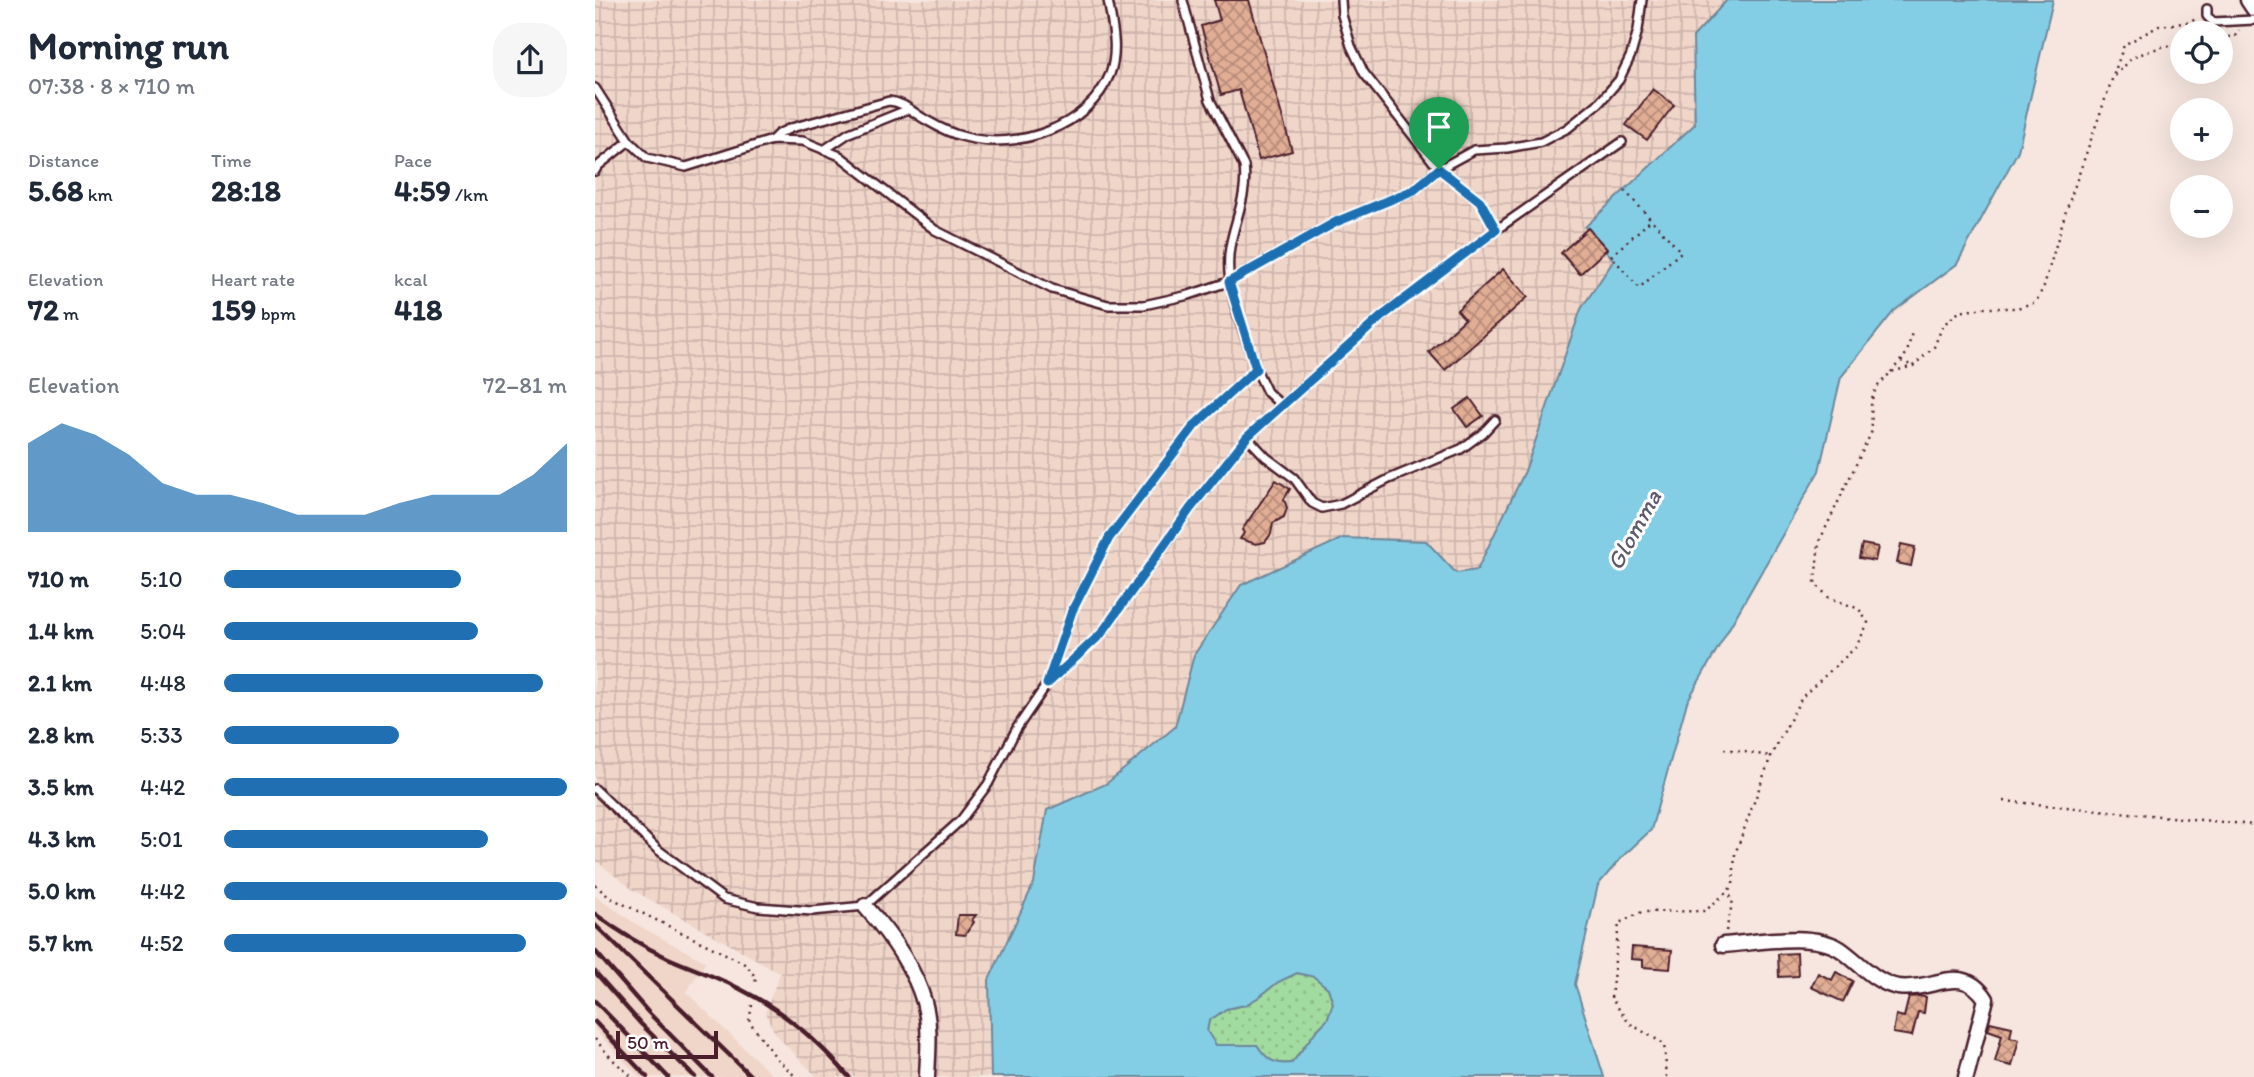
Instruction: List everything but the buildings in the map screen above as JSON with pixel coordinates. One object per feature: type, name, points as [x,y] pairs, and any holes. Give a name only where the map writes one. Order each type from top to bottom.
[{"type":"street","points":[[2248,0],[2254,9]]},
{"type":"street","points":[[865,906],[884,927],[921,991],[929,1034],[927,1077]]},
{"type":"street","points":[[1723,945],[1803,939],[1822,941],[1839,949],[1880,980],[1898,987],[1917,987],[1962,979],[1973,984],[1986,999],[1966,1077]]},
{"type":"lane","points":[[772,140],[791,128],[885,102],[902,103],[947,131],[986,141],[1027,138],[1059,128],[1095,96],[1110,74],[1114,49],[1108,0]]},
{"type":"lane","points":[[1341,0],[1342,15],[1351,46],[1364,73],[1439,169],[1480,201],[1496,230]]},
{"type":"lane","points":[[595,88],[629,141],[647,158],[686,167],[772,140],[803,141],[840,156],[935,230],[1052,289],[1108,305],[1145,305],[1229,282],[1336,222],[1414,190],[1439,169],[1474,149],[1507,148],[1541,142],[1568,128],[1599,103],[1619,80],[1631,55],[1642,0]]},
{"type":"lane","points":[[1183,1],[1210,100],[1244,166],[1246,177],[1243,205],[1230,247],[1229,282],[1256,369],[1267,392],[1281,405]]},
{"type":"lane","points":[[2207,12],[2213,22],[2254,20]]},
{"type":"lane","points":[[824,150],[849,133],[909,109]]},
{"type":"lane","points":[[595,171],[597,166],[629,141]]},
{"type":"lane","points":[[595,789],[657,849],[724,899],[758,907],[812,911],[865,906],[961,820],[988,784],[1017,728],[1047,684],[1101,634],[1190,509],[1247,437],[1381,317],[1496,230],[1622,142]]},
{"type":"lane","points":[[1047,684],[1072,611],[1109,538],[1195,425],[1256,369]]},
{"type":"lane","points":[[1247,437],[1266,457],[1294,478],[1312,503],[1322,508],[1341,504],[1389,479],[1461,449],[1483,433],[1495,420]]},
{"type":"path","points":[[1891,372],[1913,366],[1934,347],[1943,325],[1959,312],[2017,308],[2036,302],[2044,286],[2065,214],[2124,45],[2159,26],[2190,22],[2207,12]]},
{"type":"path","points":[[2113,78],[2133,57],[2170,46]]},
{"type":"path","points":[[1625,191],[1681,252],[1639,288],[1613,258],[1651,220]]},
{"type":"path","points":[[1667,1077],[1664,1044],[1629,1023],[1611,998],[1619,923],[1642,912],[1705,911],[1733,885],[1735,854],[1771,756],[1802,697],[1856,647],[1868,624],[1859,609],[1828,597],[1815,583],[1819,542],[1870,436],[1871,402],[1876,388],[1907,353],[1912,332]]},
{"type":"path","points":[[1901,361],[1913,366]]},
{"type":"path","points":[[1724,749],[1771,756]]},
{"type":"path","points":[[2004,801],[2254,825]]},
{"type":"path","points":[[595,885],[609,897],[742,962],[756,978],[756,986]]},
{"type":"path","points":[[1723,945],[1733,900],[1727,892]]},
{"type":"path","points":[[752,1005],[749,1021],[777,1059],[796,1077]]},
{"type":"path","points":[[595,1039],[632,1077]]},
{"type":"shaded area","points":[[595,0],[1727,0],[1693,37],[1695,123],[1585,227],[1614,259],[1581,309],[1525,471],[1476,570],[1456,573],[1426,541],[1195,655],[1175,727],[1106,784],[1047,810],[1034,883],[989,980],[991,1077],[817,1077],[776,1035],[765,1013],[780,973],[633,890],[595,860]]},
{"type":"shaded area","points":[[595,896],[639,926],[706,962],[686,992],[774,1077],[639,1077],[595,1030]]},
{"type":"green space","points":[[1297,973],[1314,976],[1328,988],[1333,1003],[1327,1020],[1292,1063],[1271,1060],[1257,1045],[1216,1045],[1207,1031],[1209,1020],[1226,1009],[1245,1005],[1278,982]]},
{"type":"water","name":"Glomma","points":[[1727,0],[2053,0],[2018,151],[1957,264],[1894,311],[1841,377],[1819,471],[1687,702],[1651,830],[1621,858],[1598,885],[1575,984],[1604,1077],[991,1077],[989,980],[1034,883],[1047,810],[1106,784],[1175,727],[1194,655],[1241,585],[1343,538],[1426,541],[1456,573],[1477,570],[1525,471],[1581,309],[1614,260],[1585,227],[1695,124],[1693,37]],"holes":[[[1297,973],[1314,977],[1328,988],[1333,1003],[1327,1020],[1292,1063],[1271,1060],[1257,1045],[1216,1045],[1207,1031],[1209,1021],[1226,1009],[1245,1005],[1278,982]]]},
{"type":"railway","points":[[595,914],[668,958],[757,998],[813,1040],[849,1077]]},
{"type":"railway","points":[[595,925],[752,1077]]},
{"type":"railway","points":[[595,951],[648,1012],[712,1077]]},
{"type":"railway","points":[[595,972],[641,1024],[695,1077]]},
{"type":"railway","points":[[595,1001],[668,1077]]},
{"type":"railway","points":[[595,1022],[647,1077]]},
{"type":"route","points":[[1439,169],[1480,201],[1496,230],[1381,317],[1247,437],[1190,509],[1101,634],[1047,684],[1072,611],[1109,538],[1195,425],[1256,369],[1229,282],[1336,222],[1414,190],[1439,169]]}]
